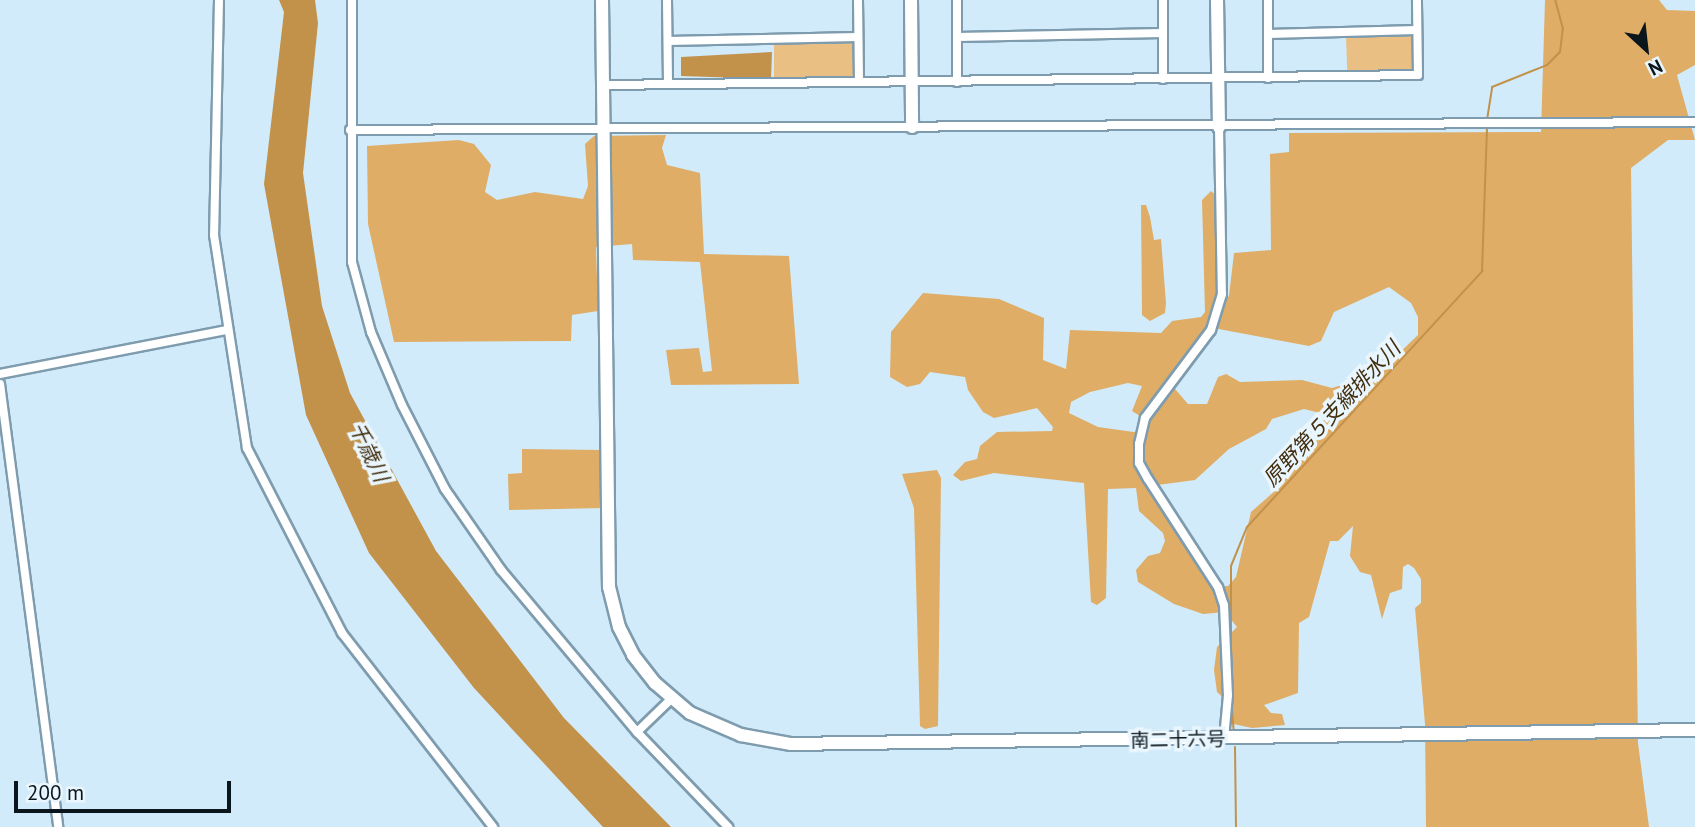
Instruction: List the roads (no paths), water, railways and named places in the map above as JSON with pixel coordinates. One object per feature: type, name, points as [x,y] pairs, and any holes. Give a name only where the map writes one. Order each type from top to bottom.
[{"type":"street","points":[[219,0],[214,235],[226,330],[247,448],[324,606],[371,675],[493,827]]},
{"type":"street","points":[[352,0],[352,262],[371,332],[402,405],[468,525],[556,640],[637,732],[728,827]]},
{"type":"street","name":"南二十六号","points":[[602,0],[609,587],[619,627],[633,655],[671,699],[711,725],[791,744],[1224,740],[1695,730]]},
{"type":"street","points":[[667,0],[668,83]]},
{"type":"street","points":[[858,0],[859,82]]},
{"type":"street","points":[[911,0],[912,127]]},
{"type":"street","points":[[957,0],[957,82]]},
{"type":"street","points":[[1163,0],[1163,79]]},
{"type":"street","points":[[1217,0],[1222,295],[1211,330],[1144,418],[1139,444],[1143,471],[1218,587],[1224,605],[1227,695],[1224,740]]},
{"type":"street","points":[[1268,0],[1268,78]]},
{"type":"street","points":[[603,85],[1418,75],[1417,0]]},
{"type":"street","points":[[1268,34],[1417,30]]},
{"type":"street","points":[[957,37],[1163,33]]},
{"type":"street","points":[[668,41],[858,37]]},
{"type":"street","points":[[350,130],[604,127],[1219,127],[1695,121]]},
{"type":"street","points":[[0,374],[226,330]]},
{"type":"street","points":[[0,384],[58,827]]},
{"type":"street","points":[[637,732],[671,699]]},
{"type":"water","name":"千歳川","points":[[279,0],[315,0],[318,23],[303,173],[322,306],[350,393],[436,551],[564,718],[671,827],[603,827],[474,688],[369,553],[306,415],[264,184],[284,12]]},
{"type":"water","points":[[772,52],[771,79],[681,76],[681,57]]},
{"type":"waterway","name":"原野第５支線排水川","points":[[1487,120],[1492,87],[1547,65],[1560,52],[1563,29],[1555,0]]},
{"type":"waterway","name":"原野第５支線排水川","points":[[1231,677],[1231,566],[1247,527],[1482,271],[1487,127]]},
{"type":"waterway","name":"原野第５支線排水川","points":[[1231,700],[1234,733]]},
{"type":"waterway","name":"原野第５支線排水川","points":[[1235,747],[1236,827]]}]
